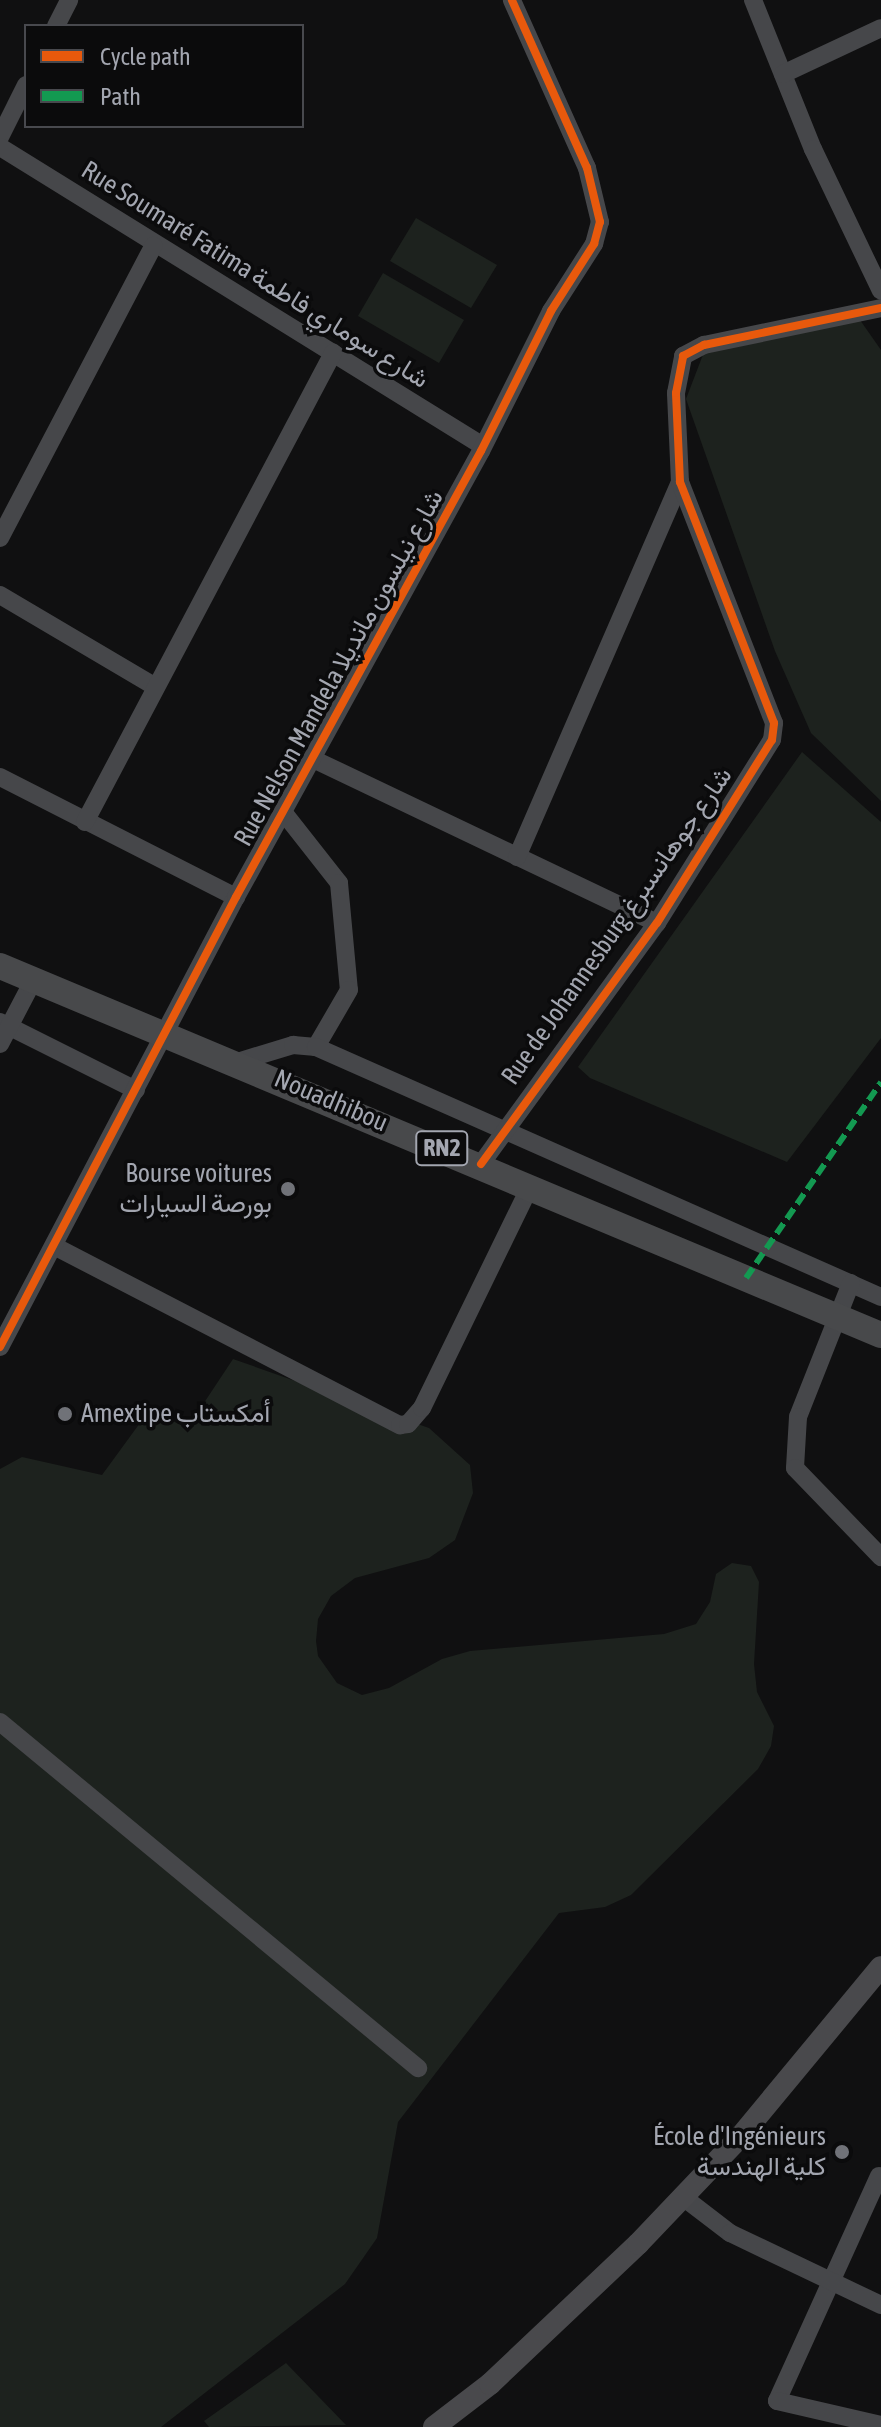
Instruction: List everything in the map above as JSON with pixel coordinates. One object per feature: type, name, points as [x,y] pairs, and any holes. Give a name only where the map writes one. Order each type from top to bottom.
[{"type":"highway","name":"Nouadhibou","points":[[0,966],[167,1032],[881,1335]]},
{"type":"main road","points":[[434,2427],[568,2314],[683,2197],[769,2104],[881,1967]]},
{"type":"street","points":[[57,24],[69,0]]},
{"type":"street","name":"Rue Nelson Mandela شارع نيلسون مانديلا","points":[[0,1347],[236,897],[315,760],[483,446],[551,311],[594,244],[600,222],[587,168],[512,0]]},
{"type":"street","points":[[753,0],[881,291]]},
{"type":"street","points":[[783,74],[881,28]]},
{"type":"street","points":[[0,137],[24,89]]},
{"type":"street","name":"Rue Soumaré Fatima شارع سوماري فاطمة","points":[[0,147],[153,246],[483,446]]},
{"type":"street","points":[[0,538],[153,246]]},
{"type":"street","name":"Rue de Johannesburg شارع جوهانسبرغ","points":[[481,1164],[657,923],[762,762],[774,723],[680,482],[676,393],[683,356],[704,345],[881,308]]},
{"type":"street","points":[[85,822],[154,686],[333,353]]},
{"type":"street","points":[[517,857],[680,482]]},
{"type":"street","points":[[0,595],[154,686]]},
{"type":"street","points":[[315,760],[657,923]]},
{"type":"street","points":[[0,777],[236,897]]},
{"type":"street","points":[[284,813],[339,883],[349,990],[316,1047]]},
{"type":"street","points":[[0,1044],[5,1024],[33,981]]},
{"type":"street","points":[[5,1024],[136,1090]]},
{"type":"street","points":[[237,1062],[293,1045],[316,1047],[881,1297]]},
{"type":"street","points":[[54,1246],[400,1425],[408,1424],[422,1408],[530,1187]]},
{"type":"street","points":[[851,1283],[835,1315],[798,1417],[795,1468],[881,1557]]},
{"type":"street","points":[[0,1722],[418,2068]]},
{"type":"street","points":[[879,2176],[777,2401],[881,2425]]},
{"type":"street","points":[[683,2197],[730,2233],[881,2305]]},
{"type":"shaded area","points":[[416,218],[497,265],[471,308],[390,261]]},
{"type":"shaded area","points":[[383,273],[464,320],[439,363],[358,316]]},
{"type":"shaded area","points":[[860,320],[881,350],[881,801],[811,733],[775,651],[686,399],[704,352]]},
{"type":"shaded area","points":[[802,752],[881,822],[881,1038],[787,1162],[590,1078],[578,1067]]},
{"type":"shaded area","points":[[233,1359],[429,1428],[470,1465],[473,1493],[455,1540],[429,1558],[355,1578],[331,1596],[318,1619],[316,1641],[318,1656],[337,1683],[362,1695],[389,1688],[442,1659],[470,1651],[664,1634],[696,1624],[710,1602],[716,1574],[732,1563],[751,1566],[759,1582],[754,1664],[757,1692],[774,1726],[771,1746],[758,1769],[631,1895],[605,1907],[559,1913],[398,2122],[377,2238],[345,2284],[161,2427],[0,2427],[0,1469],[22,1457],[102,1475],[148,1412],[188,1427]]},
{"type":"shaded area","points":[[286,2363],[346,2425],[209,2427],[204,2421]]},
{"type":"marked path","points":[[746,1278],[881,1082]]},
{"type":"cycle path","points":[[0,1347],[236,897],[481,451],[551,311],[594,244],[600,222],[587,168],[512,0]]},
{"type":"cycle path","points":[[481,1164],[657,923],[772,740],[774,723],[680,482],[676,393],[683,356],[704,345],[881,308]]},
{"type":"place","name":"Bourse voitures بورصة السيارات","points":[[288,1189]]},
{"type":"place","name":"Amextipe أمكستاب","points":[[65,1414]]},
{"type":"place","name":"École d'Ingénieurs كلية الهندسة","points":[[842,2152]]}]
